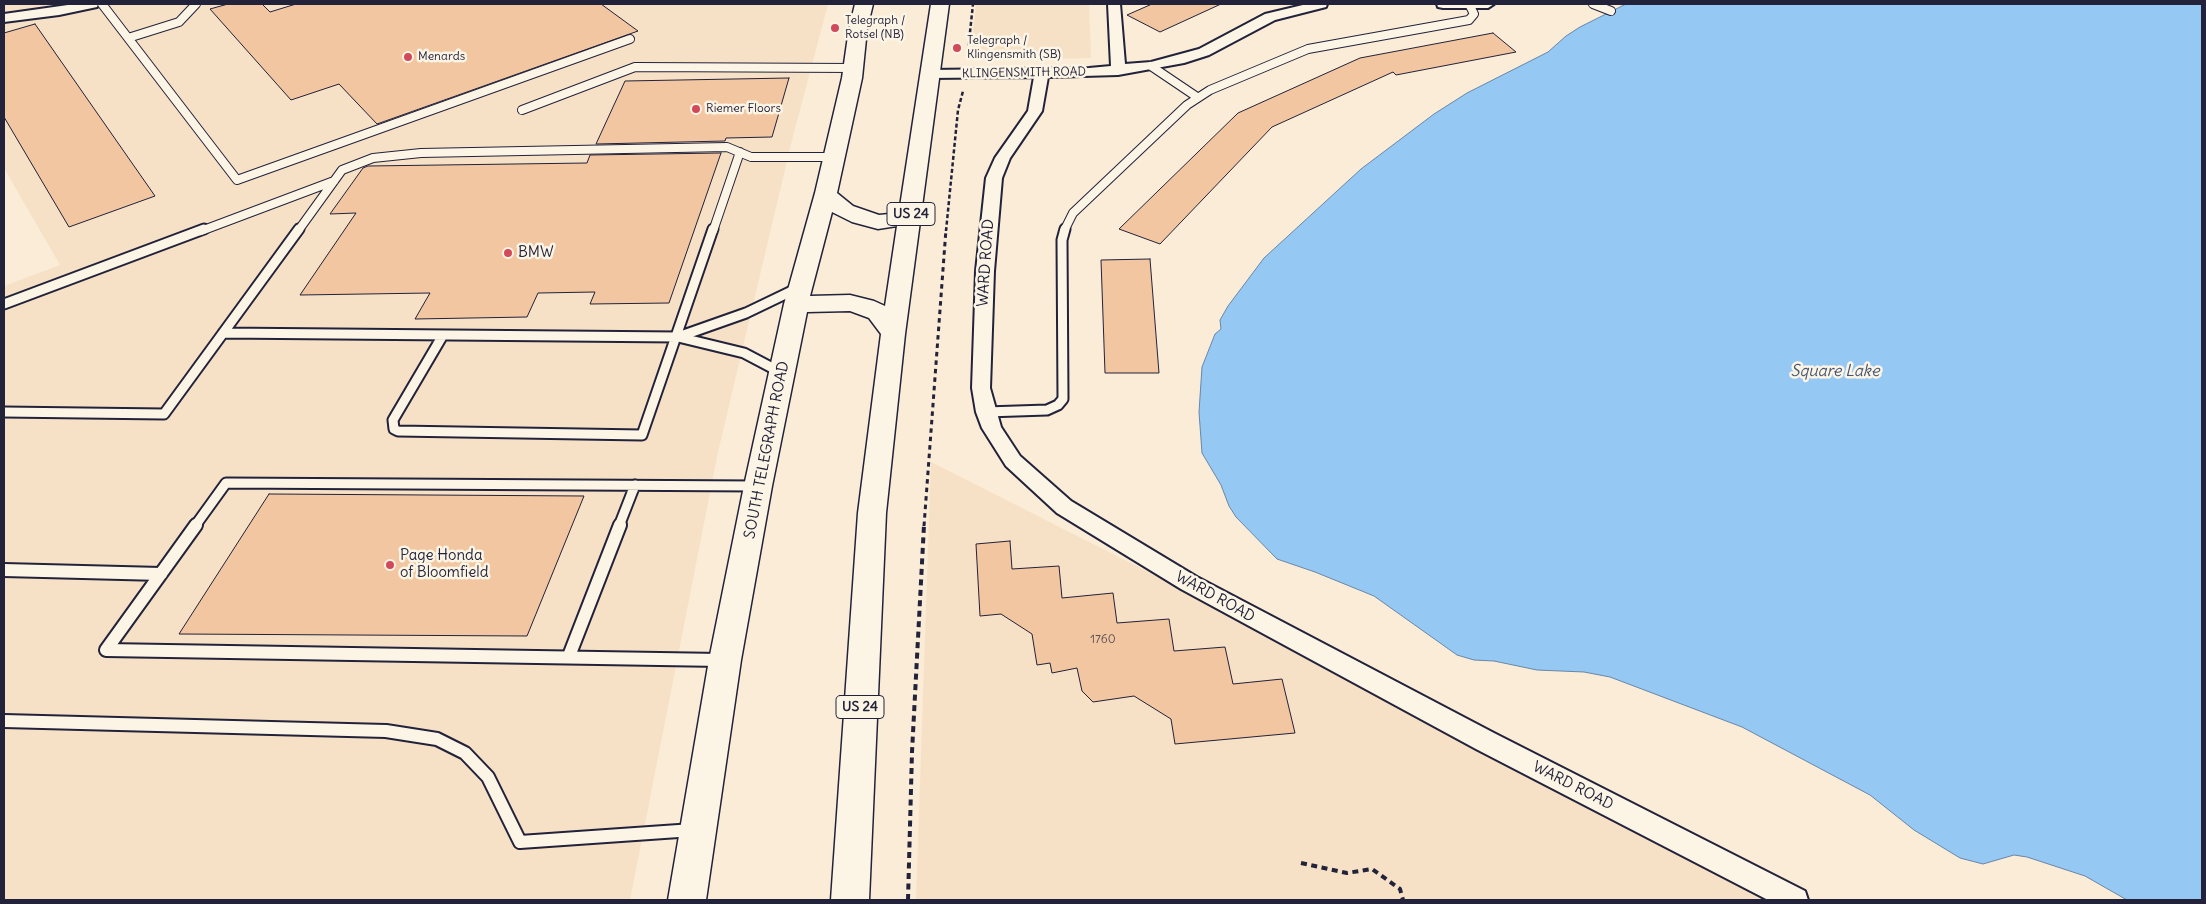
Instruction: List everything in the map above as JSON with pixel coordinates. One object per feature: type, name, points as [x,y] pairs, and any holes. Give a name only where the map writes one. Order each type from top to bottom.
[{"type":"highway","name":"SOUTH TELEGRAPH ROAD","points":[[687,900],[725,660],[758,486],[799,295],[826,193],[854,68],[858,29],[864,4]]},
{"type":"highway","name":"US 24","points":[[850,900],[872,513],[892,334],[911,218],[929,74],[940,4]]},
{"type":"highway","points":[[826,193],[833,202],[845,211],[860,217],[878,222],[911,218]]},
{"type":"highway","points":[[799,295],[865,306],[878,312],[892,334]]},
{"type":"street","points":[[4,18],[92,4]]},
{"type":"street","points":[[1114,4],[1118,71]]},
{"type":"street","name":"KLINGENSMITH ROAD","points":[[929,74],[1118,71],[1151,66],[1204,52],[1270,17],[1321,4]]},
{"type":"street","points":[[1443,4],[1488,4]]},
{"type":"street","name":"WARD ROAD","points":[[1042,72],[1035,111],[1000,163],[992,184],[980,375],[986,412],[1001,444],[1029,477],[1064,507],[1146,558],[1272,629],[1485,742],[1795,900]]},
{"type":"lane","points":[[102,4],[237,180],[630,39]]},
{"type":"lane","points":[[128,38],[179,22],[196,4]]},
{"type":"lane","points":[[986,412],[1047,410],[1060,403],[1063,395],[1062,240],[1066,224],[1073,213],[1196,97],[1308,49],[1468,20],[1474,14],[1469,4]]},
{"type":"lane","points":[[1593,4],[1611,11]]},
{"type":"lane","points":[[1151,66],[1196,97]]},
{"type":"lane","points":[[522,110],[635,68],[854,68]]},
{"type":"lane","points":[[4,412],[164,414],[342,170],[373,158],[421,153],[728,147],[751,157],[834,157]]},
{"type":"lane","points":[[443,335],[393,420],[394,429],[398,431],[642,436],[678,337],[740,152]]},
{"type":"lane","points":[[4,304],[334,181]]},
{"type":"lane","points":[[678,337],[799,295]]},
{"type":"lane","points":[[223,333],[678,337],[744,353],[782,374]]},
{"type":"lane","points":[[725,660],[106,650],[226,483],[758,486]]},
{"type":"lane","points":[[569,656],[635,485]]},
{"type":"lane","points":[[4,570],[161,574]]},
{"type":"lane","points":[[4,721],[386,731],[437,739],[465,753],[488,777],[520,842],[697,830]]},
{"type":"path","points":[[970,63],[968,51],[973,4]]},
{"type":"path","points":[[908,900],[912,752],[928,460],[958,110],[962,93],[966,86]]},
{"type":"path","points":[[1301,863],[1347,873],[1372,869],[1400,889],[1403,900]]},
{"type":"shaded area","points":[[4,4],[828,4],[792,140],[718,452],[630,900],[4,900],[4,286],[60,265],[4,168]]},
{"type":"shaded area","points":[[976,4],[1089,4],[1091,58],[974,60],[971,51]]},
{"type":"shaded area","points":[[931,462],[1293,645],[1763,900],[916,900]]},
{"type":"water","name":"Square Lake","points":[[1626,4],[2202,4],[2202,900],[2127,900],[2085,876],[2027,857],[2014,855],[1983,864],[1960,858],[1914,830],[1870,795],[1742,727],[1610,677],[1584,672],[1537,670],[1494,661],[1474,660],[1457,655],[1374,596],[1277,559],[1236,517],[1229,506],[1221,485],[1202,453],[1199,412],[1202,367],[1215,334],[1221,329],[1220,320],[1228,306],[1264,258],[1361,169],[1434,114],[1467,93],[1548,52],[1566,36],[1580,27]]},
{"type":"building","name":"Menards","points":[[228,4],[262,4],[270,12],[296,4],[601,4],[638,31],[377,124],[339,84],[291,100],[210,9]]},
{"type":"building","points":[[1152,4],[1221,4],[1160,32],[1127,15]]},
{"type":"building","points":[[35,24],[155,196],[69,227],[4,117],[4,33]]},
{"type":"building","points":[[1493,33],[1516,52],[1396,75],[1393,72],[1272,127],[1160,244],[1119,229],[1238,113],[1360,58]]},
{"type":"building","name":"Riemer Floors","points":[[789,78],[772,137],[726,138],[725,141],[596,144],[625,81]]},
{"type":"building","name":"BMW","points":[[721,153],[669,303],[590,304],[595,292],[538,293],[527,317],[415,319],[430,293],[300,295],[356,213],[330,214],[363,168],[368,166],[587,163],[590,155]]},
{"type":"building","points":[[1150,259],[1159,373],[1105,373],[1101,260]]},
{"type":"building","name":"Page Honda of Bloomfield","points":[[269,494],[584,496],[527,636],[179,634]]},
{"type":"building","points":[[1010,541],[1012,569],[1059,566],[1062,598],[1113,593],[1117,623],[1169,619],[1174,651],[1225,647],[1233,684],[1282,679],[1295,733],[1175,744],[1171,719],[1134,696],[1093,702],[1082,691],[1077,668],[1052,673],[1050,663],[1037,665],[1032,634],[1001,614],[980,616],[976,544]]},
{"type":"place","name":"Telegraph / Rotsel (NB)","points":[[835,28]]},
{"type":"place","name":"Telegraph / Klingensmith (SB)","points":[[957,48]]},
{"type":"place","name":"Menards","points":[[408,57]]},
{"type":"place","name":"Riemer Floors","points":[[696,109]]},
{"type":"place","name":"BMW","points":[[508,253]]},
{"type":"place","name":"Page Honda of Bloomfield","points":[[390,565]]}]
